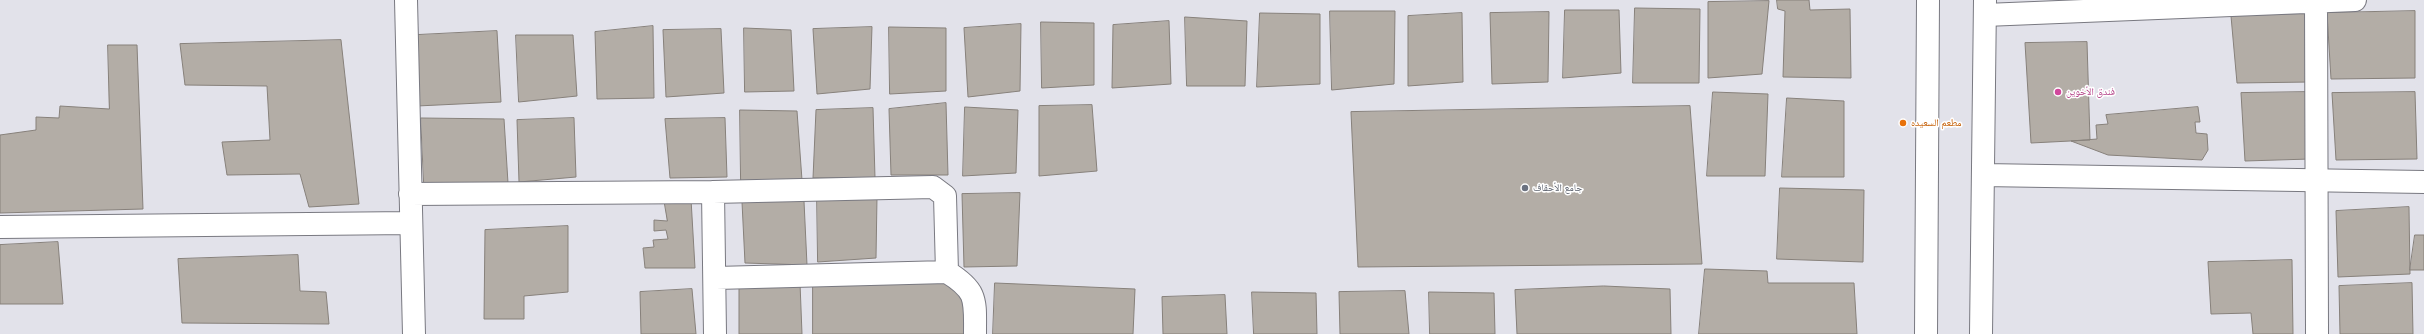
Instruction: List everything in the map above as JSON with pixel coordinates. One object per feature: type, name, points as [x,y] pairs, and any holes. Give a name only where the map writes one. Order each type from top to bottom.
[{"type":"street","points":[[406,0],[414,334]]},
{"type":"street","points":[[1926,334],[1928,0]]},
{"type":"street","points":[[2316,0],[2317,334]]},
{"type":"street","points":[[1981,334],[1985,7],[2355,0]]},
{"type":"street","points":[[1983,175],[2424,182]]},
{"type":"street","points":[[410,194],[713,192],[933,187],[945,196],[947,272]]},
{"type":"street","points":[[713,192],[716,278],[715,334]]},
{"type":"street","points":[[0,227],[411,223]]},
{"type":"street","points":[[716,278],[947,272],[963,282],[974,297],[975,334]]},
{"type":"building","points":[[1777,0],[1809,0],[1810,10],[1850,9],[1851,78],[1783,77],[1785,11],[1778,9]]},
{"type":"building","points":[[1769,1],[1762,74],[1708,78],[1708,2]]},
{"type":"building","points":[[1635,8],[1700,9],[1699,83],[1633,83]]},
{"type":"building","points":[[1565,10],[1619,10],[1621,73],[1563,78]]},
{"type":"building","points":[[1330,11],[1395,11],[1394,84],[1332,90]]},
{"type":"building","points":[[2415,11],[2415,78],[2331,79],[2327,13]]},
{"type":"building","points":[[1549,12],[1548,82],[1492,84],[1490,13]]},
{"type":"building","points":[[1260,13],[1320,14],[1320,84],[1257,87]]},
{"type":"building","points":[[1462,13],[1463,82],[1408,86],[1408,16]]},
{"type":"building","points":[[2305,14],[2310,82],[2237,83],[2231,16]]},
{"type":"building","points":[[1185,17],[1247,21],[1245,86],[1187,86]]},
{"type":"building","points":[[1169,21],[1171,84],[1112,88],[1113,25]]},
{"type":"building","points":[[1041,22],[1094,23],[1094,85],[1042,88]]},
{"type":"building","points":[[1021,24],[1020,91],[968,97],[964,28]]},
{"type":"building","points":[[653,26],[654,98],[597,99],[595,32]]},
{"type":"building","points":[[872,27],[870,89],[817,94],[813,29]]},
{"type":"building","points":[[889,27],[946,28],[946,91],[890,94]]},
{"type":"building","points":[[744,28],[791,30],[794,91],[745,92]]},
{"type":"building","points":[[721,29],[724,93],[666,97],[663,30]]},
{"type":"building","points":[[497,31],[501,102],[417,106],[417,35]]},
{"type":"building","points":[[516,35],[573,35],[577,96],[519,102]]},
{"type":"building","points":[[341,40],[359,204],[309,207],[300,174],[227,175],[222,142],[270,140],[267,86],[185,85],[180,44]]},
{"type":"building","name":"فندق الأخوين","points":[[2087,42],[2090,140],[2031,143],[2025,43]]},
{"type":"building","points":[[108,45],[137,45],[143,209],[0,213],[0,135],[36,130],[36,117],[59,118],[60,106],[109,109]]},
{"type":"building","points":[[1713,92],[1768,94],[1765,176],[1707,176]]},
{"type":"building","points":[[2308,92],[2310,159],[2245,161],[2241,93]]},
{"type":"building","points":[[2415,92],[2417,159],[2336,160],[2332,93]]},
{"type":"building","points":[[1787,98],[1844,101],[1844,177],[1782,177]]},
{"type":"building","points":[[946,103],[948,175],[891,175],[889,109]]},
{"type":"building","points":[[1092,105],[1097,171],[1039,176],[1039,106]]},
{"type":"building","name":"جامع الأحقاف","points":[[1690,106],[1702,264],[1358,267],[1351,112]]},
{"type":"building","points":[[965,107],[1018,110],[1016,173],[963,176]]},
{"type":"building","points":[[2198,107],[2200,122],[2195,122],[2196,133],[2207,134],[2208,150],[2202,160],[2108,155],[2071,141],[2097,139],[2096,125],[2108,124],[2106,115]]},
{"type":"building","points":[[873,108],[875,178],[813,178],[816,110]]},
{"type":"building","points":[[740,110],[797,111],[802,180],[741,181]]},
{"type":"building","points":[[421,118],[504,119],[508,183],[424,183]]},
{"type":"building","points":[[574,118],[576,177],[519,182],[517,120]]},
{"type":"building","points":[[725,118],[727,177],[670,178],[665,119]]},
{"type":"building","points":[[1780,188],[1864,190],[1863,262],[1777,259]]},
{"type":"building","points":[[1020,193],[1017,266],[964,267],[962,194]]},
{"type":"building","points":[[817,196],[877,197],[876,258],[818,262]]},
{"type":"building","points":[[664,199],[691,199],[695,268],[645,268],[643,248],[654,247],[653,240],[668,239],[666,230],[654,231],[654,220],[667,221]]},
{"type":"building","points":[[804,201],[807,265],[745,263],[742,202]]},
{"type":"building","points":[[2409,207],[2410,274],[2338,277],[2336,211]]},
{"type":"building","points":[[568,226],[568,292],[524,296],[524,319],[484,319],[485,230]]},
{"type":"building","points":[[2415,235],[2424,235],[2424,270],[2410,270]]},
{"type":"building","points":[[58,242],[63,304],[0,304],[0,245]]},
{"type":"building","points":[[298,255],[300,291],[326,292],[329,324],[182,323],[178,259]]},
{"type":"building","points":[[2292,260],[2293,334],[2253,334],[2251,313],[2211,314],[2208,262]]},
{"type":"building","points":[[1705,269],[1767,271],[1768,283],[1854,283],[1857,334],[1699,334]]},
{"type":"building","points":[[813,282],[952,283],[965,298],[965,334],[813,334]]},
{"type":"building","points":[[800,283],[802,334],[739,334],[739,285]]},
{"type":"building","points":[[995,283],[1135,289],[1133,334],[993,334]]},
{"type":"building","points":[[2412,283],[2413,334],[2340,334],[2339,286]]},
{"type":"building","points":[[1604,286],[1670,289],[1671,334],[1517,334],[1515,290]]},
{"type":"building","points":[[692,289],[696,334],[641,334],[640,292]]},
{"type":"building","points":[[1405,291],[1409,334],[1340,334],[1339,292]]},
{"type":"building","points":[[1252,292],[1316,293],[1317,334],[1254,334]]},
{"type":"building","points":[[1429,292],[1494,293],[1495,334],[1430,334]]},
{"type":"building","points":[[1225,295],[1227,334],[1163,334],[1162,297]]},
{"type":"place","name":"فندق الأخوين","points":[[2058,92]]},
{"type":"place","name":"مطعم السعيده","points":[[1903,123]]},
{"type":"place","name":"جامع الأحقاف","points":[[1525,188]]}]
